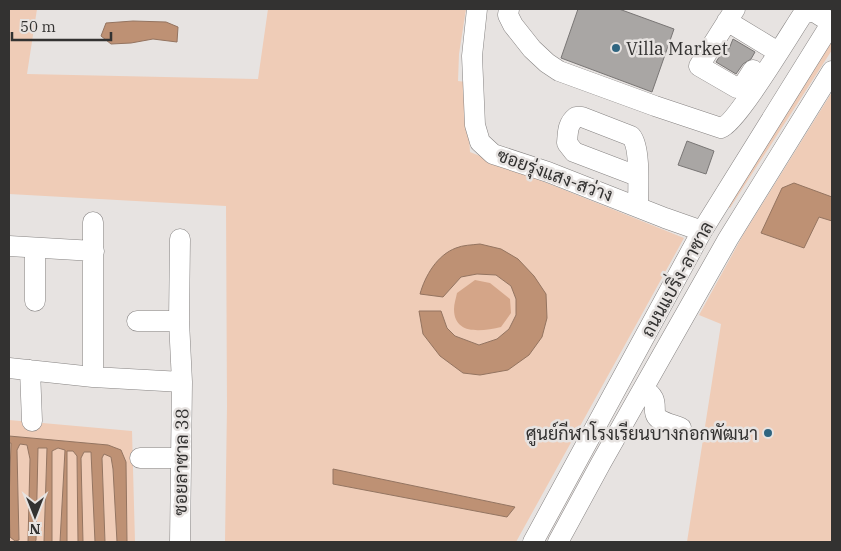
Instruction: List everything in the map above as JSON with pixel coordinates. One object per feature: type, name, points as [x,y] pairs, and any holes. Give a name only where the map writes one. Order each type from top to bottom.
[{"type":"street","name":"ซอยรุ่งแสง-สว่าง","points":[[477,9],[472,56],[475,125],[480,142],[493,154],[548,172],[638,206],[664,218],[702,230]]},
{"type":"street","points":[[509,9],[509,20],[532,49],[559,71],[716,127],[723,128],[741,107],[773,49]]},
{"type":"street","points":[[773,49],[731,15],[700,64],[700,68],[740,88],[803,14],[814,11],[832,22]]},
{"type":"street","name":"ถนนแบริ่ง-ลาซาล","points":[[533,542],[702,230],[832,22]]},
{"type":"street","name":"ถนนแบริ่ง-ลาซาล","points":[[558,542],[736,225],[832,71]]},
{"type":"street","points":[[637,176],[638,206]]},
{"type":"street","points":[[714,212],[736,225]]},
{"type":"street","points":[[93,377],[94,222]]},
{"type":"street","name":"ซอยลาซาล 38","points":[[180,239],[179,321],[182,382],[180,542]]},
{"type":"street","points":[[9,246],[94,251]]},
{"type":"street","points":[[35,248],[35,301]]},
{"type":"street","points":[[137,321],[179,321]]},
{"type":"street","points":[[9,368],[93,377],[182,382]]},
{"type":"street","points":[[30,370],[32,421]]},
{"type":"street","points":[[643,389],[652,394],[655,414],[658,418],[681,428]]},
{"type":"street","points":[[140,458],[180,458]]},
{"type":"shaded area","points":[[9,9],[37,9],[27,74],[258,79],[268,9],[466,9],[459,54],[458,81],[466,82],[470,152],[684,238],[516,542],[225,542],[227,406],[226,206],[9,194]],"holes":[[[480,244],[547,318],[462,373],[441,311],[447,328],[455,336],[479,345],[497,339],[509,329],[516,315],[516,299],[511,286],[496,275],[477,274],[461,277],[443,297]],[[333,469],[515,507],[507,517],[333,484]]]},
{"type":"shaded area","points":[[133,21],[166,22],[178,27],[177,42],[153,39],[111,44],[101,36],[106,23]]},
{"type":"shaded area","points":[[832,33],[832,50],[730,208],[727,206]]},
{"type":"shaded area","name":"ศูนย์กีฬาโรงเรียนบางกอกพัฒนา","points":[[832,92],[832,542],[687,542],[721,324],[699,315],[743,235]]},
{"type":"shaded area","points":[[794,183],[832,197],[832,221],[819,217],[804,248],[761,233],[782,188]]},
{"type":"shaded area","points":[[480,244],[501,249],[518,259],[534,276],[546,294],[547,318],[542,337],[529,355],[508,370],[480,375],[463,373],[440,356],[423,334],[419,311],[441,311],[447,328],[455,336],[479,345],[497,339],[509,329],[516,315],[516,299],[511,286],[496,275],[477,274],[461,277],[443,297],[420,294],[425,280],[433,267],[449,251],[459,247]]},
{"type":"shaded area","points":[[475,280],[490,283],[510,299],[511,313],[501,327],[471,330],[464,328],[455,318],[454,307],[457,293]]},
{"type":"shaded area","points":[[9,420],[132,431],[135,542],[127,542],[126,462],[121,450],[108,445],[9,436]]},
{"type":"shaded area","points":[[9,436],[108,445],[121,450],[126,462],[127,542],[117,542],[113,469],[111,457],[104,454],[102,458],[105,542],[95,542],[91,452],[84,452],[81,458],[83,542],[78,542],[77,456],[73,451],[67,451],[67,542],[60,542],[65,450],[58,448],[52,451],[52,542],[44,542],[47,448],[38,448],[36,540],[35,542],[28,542],[30,459],[27,445],[20,444],[17,450],[19,540],[15,541],[10,537],[11,443],[9,443]]},
{"type":"shaded area","points":[[9,443],[11,443],[9,501]]},
{"type":"shaded area","points":[[19,444],[27,445],[30,459],[28,542],[9,542],[9,501],[10,537],[19,540],[17,450]]},
{"type":"shaded area","points":[[37,448],[47,448],[44,542],[35,542]]},
{"type":"shaded area","points":[[58,448],[65,450],[60,542],[52,542],[52,451]]},
{"type":"shaded area","points":[[67,451],[73,451],[77,456],[78,542],[67,542]]},
{"type":"shaded area","points":[[84,452],[91,452],[95,542],[83,542],[82,537],[81,457]]},
{"type":"shaded area","points":[[104,453],[111,457],[113,469],[117,542],[105,542],[102,458]]},
{"type":"shaded area","points":[[333,469],[515,507],[507,517],[333,484]]},
{"type":"building","name":"Villa Market","points":[[578,9],[619,9],[674,29],[652,92],[561,58]]},
{"type":"building","points":[[733,39],[755,52],[751,59],[743,64],[736,74],[716,62],[725,48],[729,49]]},
{"type":"building","points":[[687,141],[714,151],[706,174],[678,165]]},
{"type":"place","name":"Villa Market","points":[[616,48]]},
{"type":"place","name":"ศูนย์กีฬาโรงเรียนบางกอกพัฒนา","points":[[768,433]]}]
